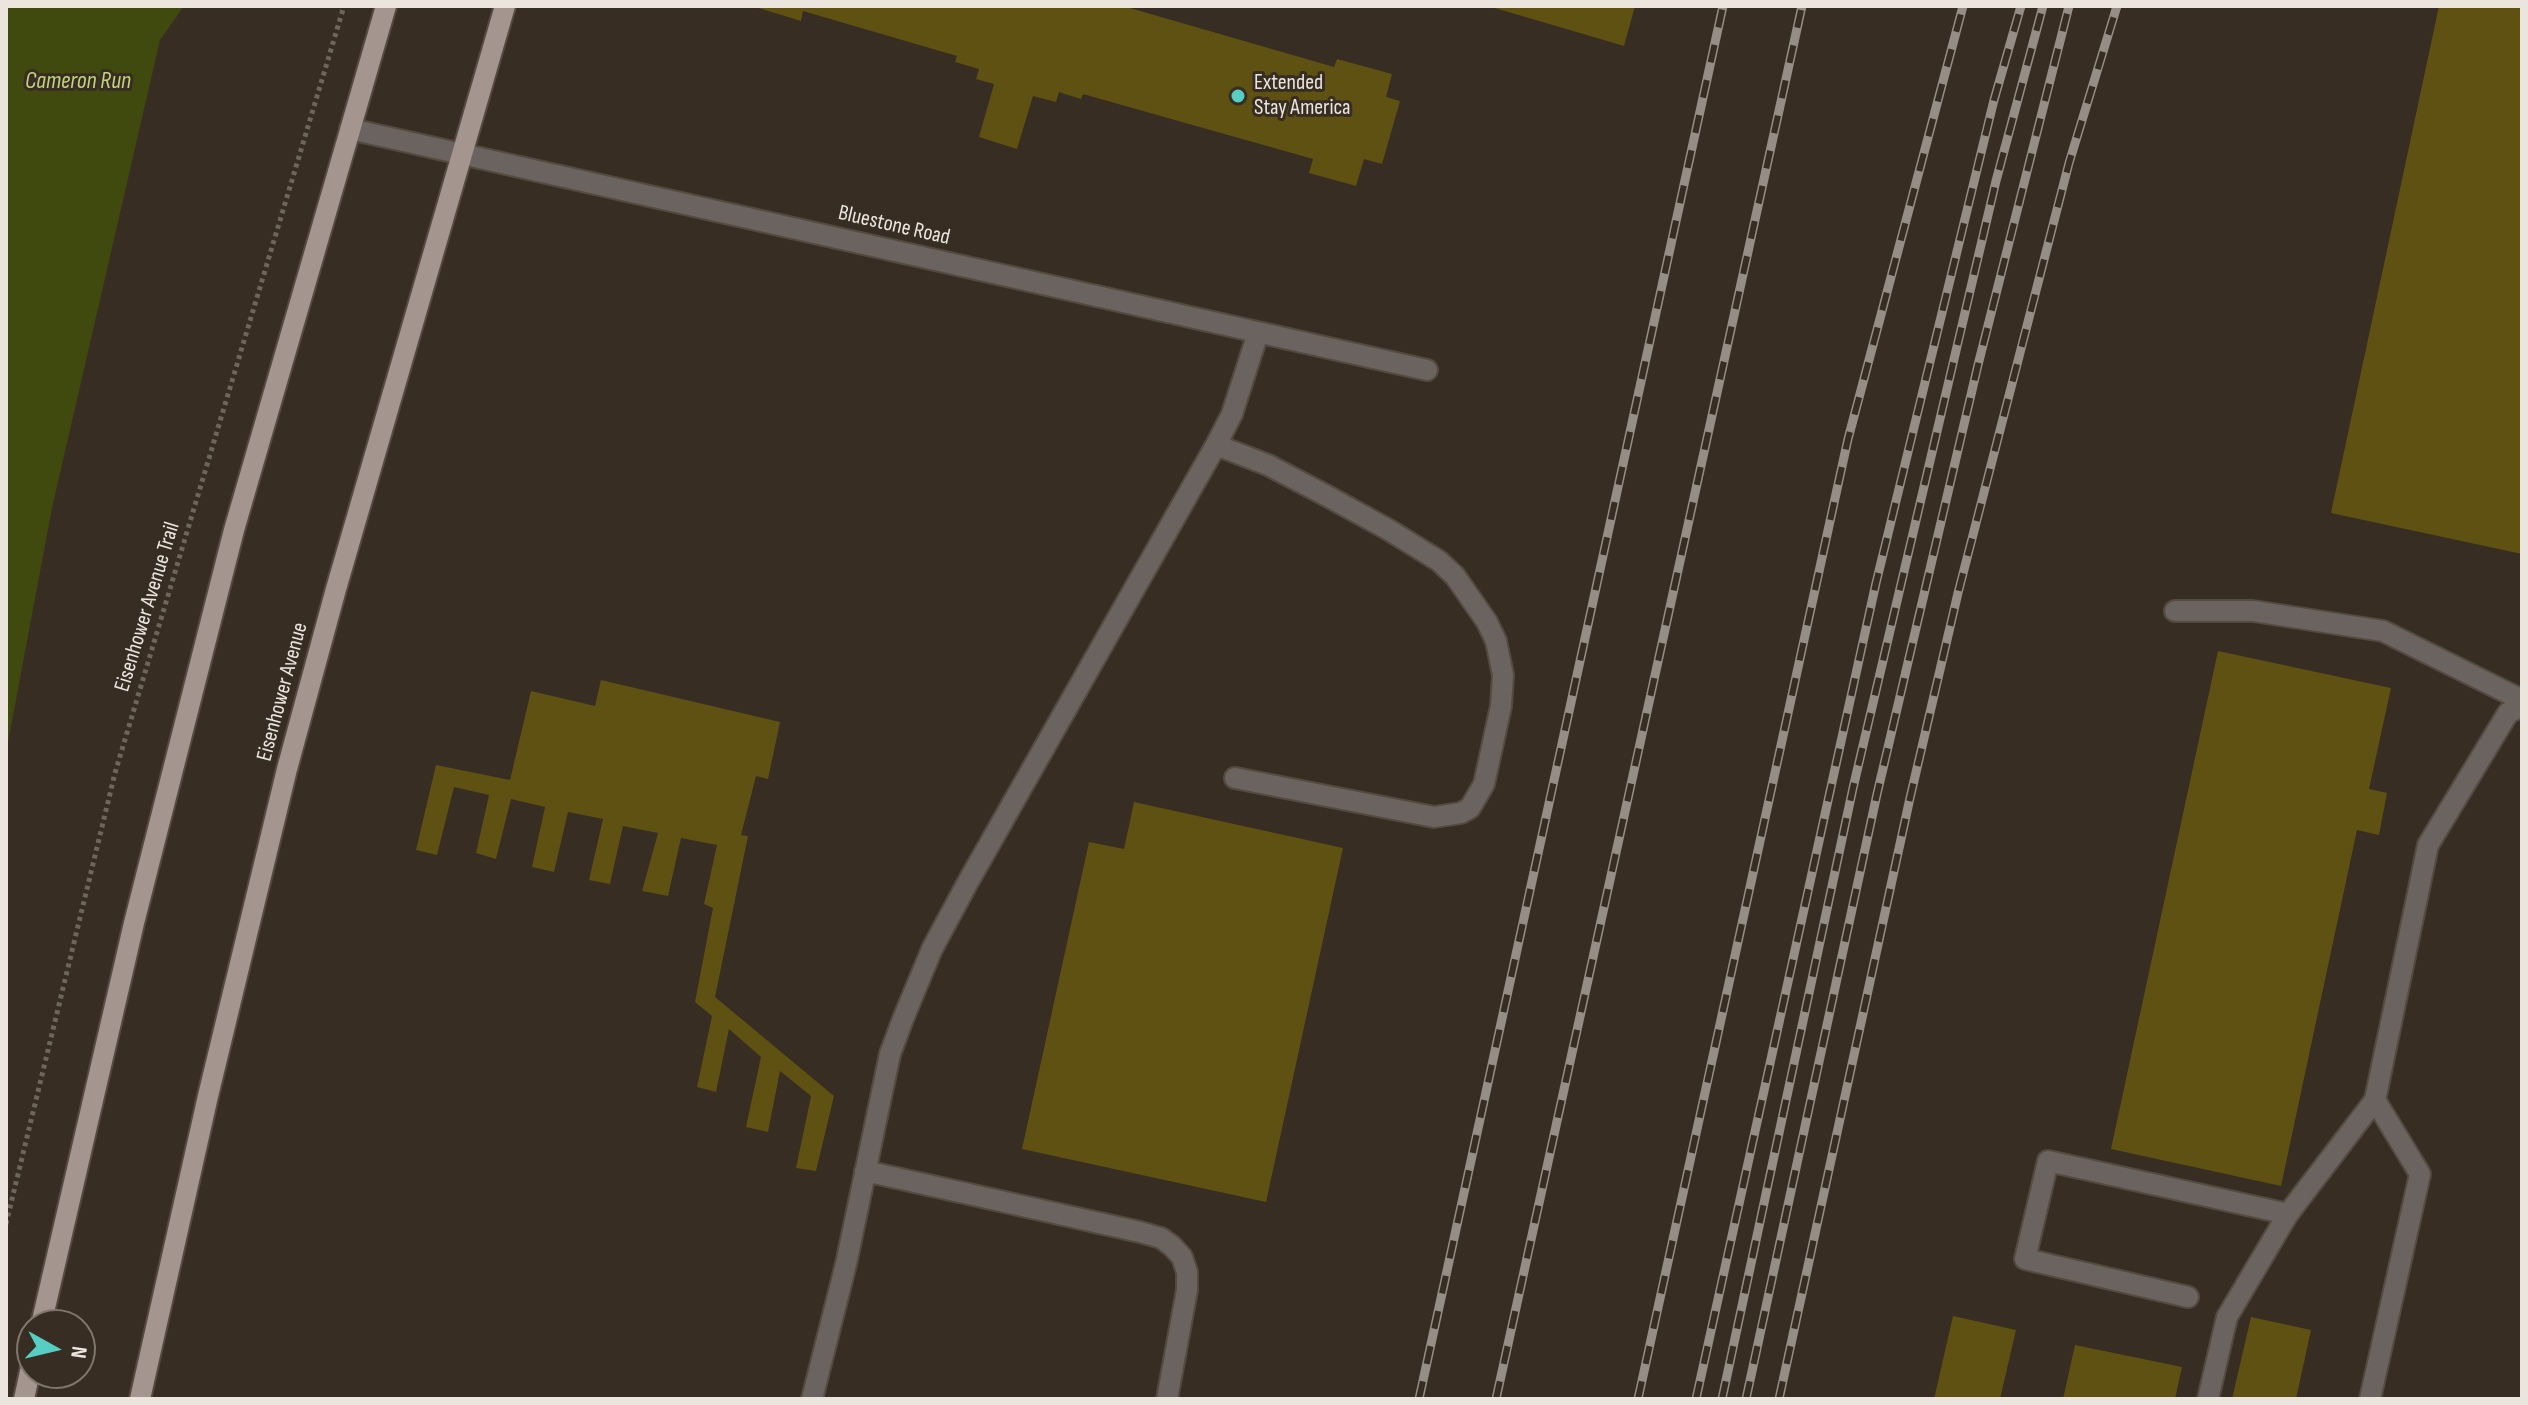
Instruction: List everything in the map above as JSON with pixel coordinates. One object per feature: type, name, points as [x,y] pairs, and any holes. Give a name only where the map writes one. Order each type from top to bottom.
[{"type":"main road","points":[[45,1309],[134,923],[234,530],[386,6]]},
{"type":"main road","name":"Eisenhower Avenue","points":[[140,1399],[283,784],[340,574],[505,6]]},
{"type":"street","name":"Bluestone Road","points":[[350,129],[1427,370]]},
{"type":"street","points":[[812,1399],[890,1054],[932,949],[1216,445],[1232,414],[1258,333]]},
{"type":"street","points":[[1216,445],[1268,465],[1439,561],[1455,576],[1487,622],[1496,641],[1503,675],[1501,706],[1484,784],[1470,808],[1461,813],[1434,817],[1235,778]]},
{"type":"street","points":[[2175,611],[2253,611],[2383,631],[2522,703],[2508,713],[2428,845],[2375,1100],[2288,1214],[2227,1317],[2208,1399]]},
{"type":"street","points":[[2370,1399],[2420,1174],[2375,1100]]},
{"type":"street","points":[[2188,1297],[2025,1259],[2048,1161],[2288,1214]]},
{"type":"street","points":[[865,1171],[1140,1232],[1161,1238],[1172,1246],[1182,1257],[1187,1272],[1187,1290],[1167,1399]]},
{"type":"path","name":"Eisenhower Avenue Trail","points":[[6,1224],[115,773],[344,6]]},
{"type":"water","name":"Cameron Run","points":[[6,6],[184,6],[160,40],[52,508],[6,753]]},
{"type":"building","name":"Extended Stay America","points":[[752,6],[1123,6],[1334,67],[1337,59],[1392,74],[1386,97],[1400,101],[1382,164],[1364,159],[1356,186],[1309,173],[1313,159],[1083,94],[1081,99],[1059,92],[1056,102],[1033,96],[1017,149],[979,137],[994,84],[976,79],[979,69],[955,62],[957,56],[803,11],[801,21]]},
{"type":"building","points":[[1488,6],[1635,6],[1624,46]]},
{"type":"building","points":[[2439,6],[2522,6],[2522,554],[2331,513]]},
{"type":"building","points":[[2218,651],[2391,688],[2369,789],[2387,793],[2379,835],[2357,830],[2281,1186],[2111,1149]]},
{"type":"building","points":[[601,680],[780,722],[768,779],[756,776],[741,835],[748,836],[715,997],[834,1096],[816,1171],[796,1168],[811,1096],[780,1071],[768,1132],[746,1127],[761,1057],[729,1029],[716,1092],[697,1087],[712,1016],[695,1002],[713,908],[704,904],[717,845],[681,838],[668,896],[642,891],[658,833],[623,826],[610,884],[589,880],[603,819],[568,812],[554,872],[532,867],[545,807],[511,799],[496,859],[476,853],[489,795],[454,787],[437,855],[416,850],[436,765],[510,780],[531,691],[595,706]]},
{"type":"building","points":[[1134,802],[1343,848],[1266,1202],[1022,1149],[1089,842],[1124,849]]},
{"type":"building","points":[[1953,1316],[2016,1330],[2000,1399],[1934,1399]]},
{"type":"building","points":[[2251,1317],[2311,1330],[2296,1399],[2232,1399]]},
{"type":"building","points":[[2075,1345],[2182,1367],[2175,1399],[2063,1399]]},
{"type":"railway","points":[[1419,1399],[1723,6]]},
{"type":"railway","points":[[1496,1399],[1802,6]]},
{"type":"railway","points":[[1638,1399],[1848,439],[1963,6]]},
{"type":"railway","points":[[1696,1399],[1876,583],[1994,100],[2021,6]]},
{"type":"railway","points":[[1722,1399],[1853,788],[1996,181],[2043,6]]},
{"type":"railway","points":[[1746,1399],[1877,794],[1978,365],[2069,6]]},
{"type":"railway","points":[[1779,1399],[1910,798],[1958,593],[2069,163],[2117,6]]},
{"type":"place","name":"Extended Stay America","points":[[1238,96]]}]
